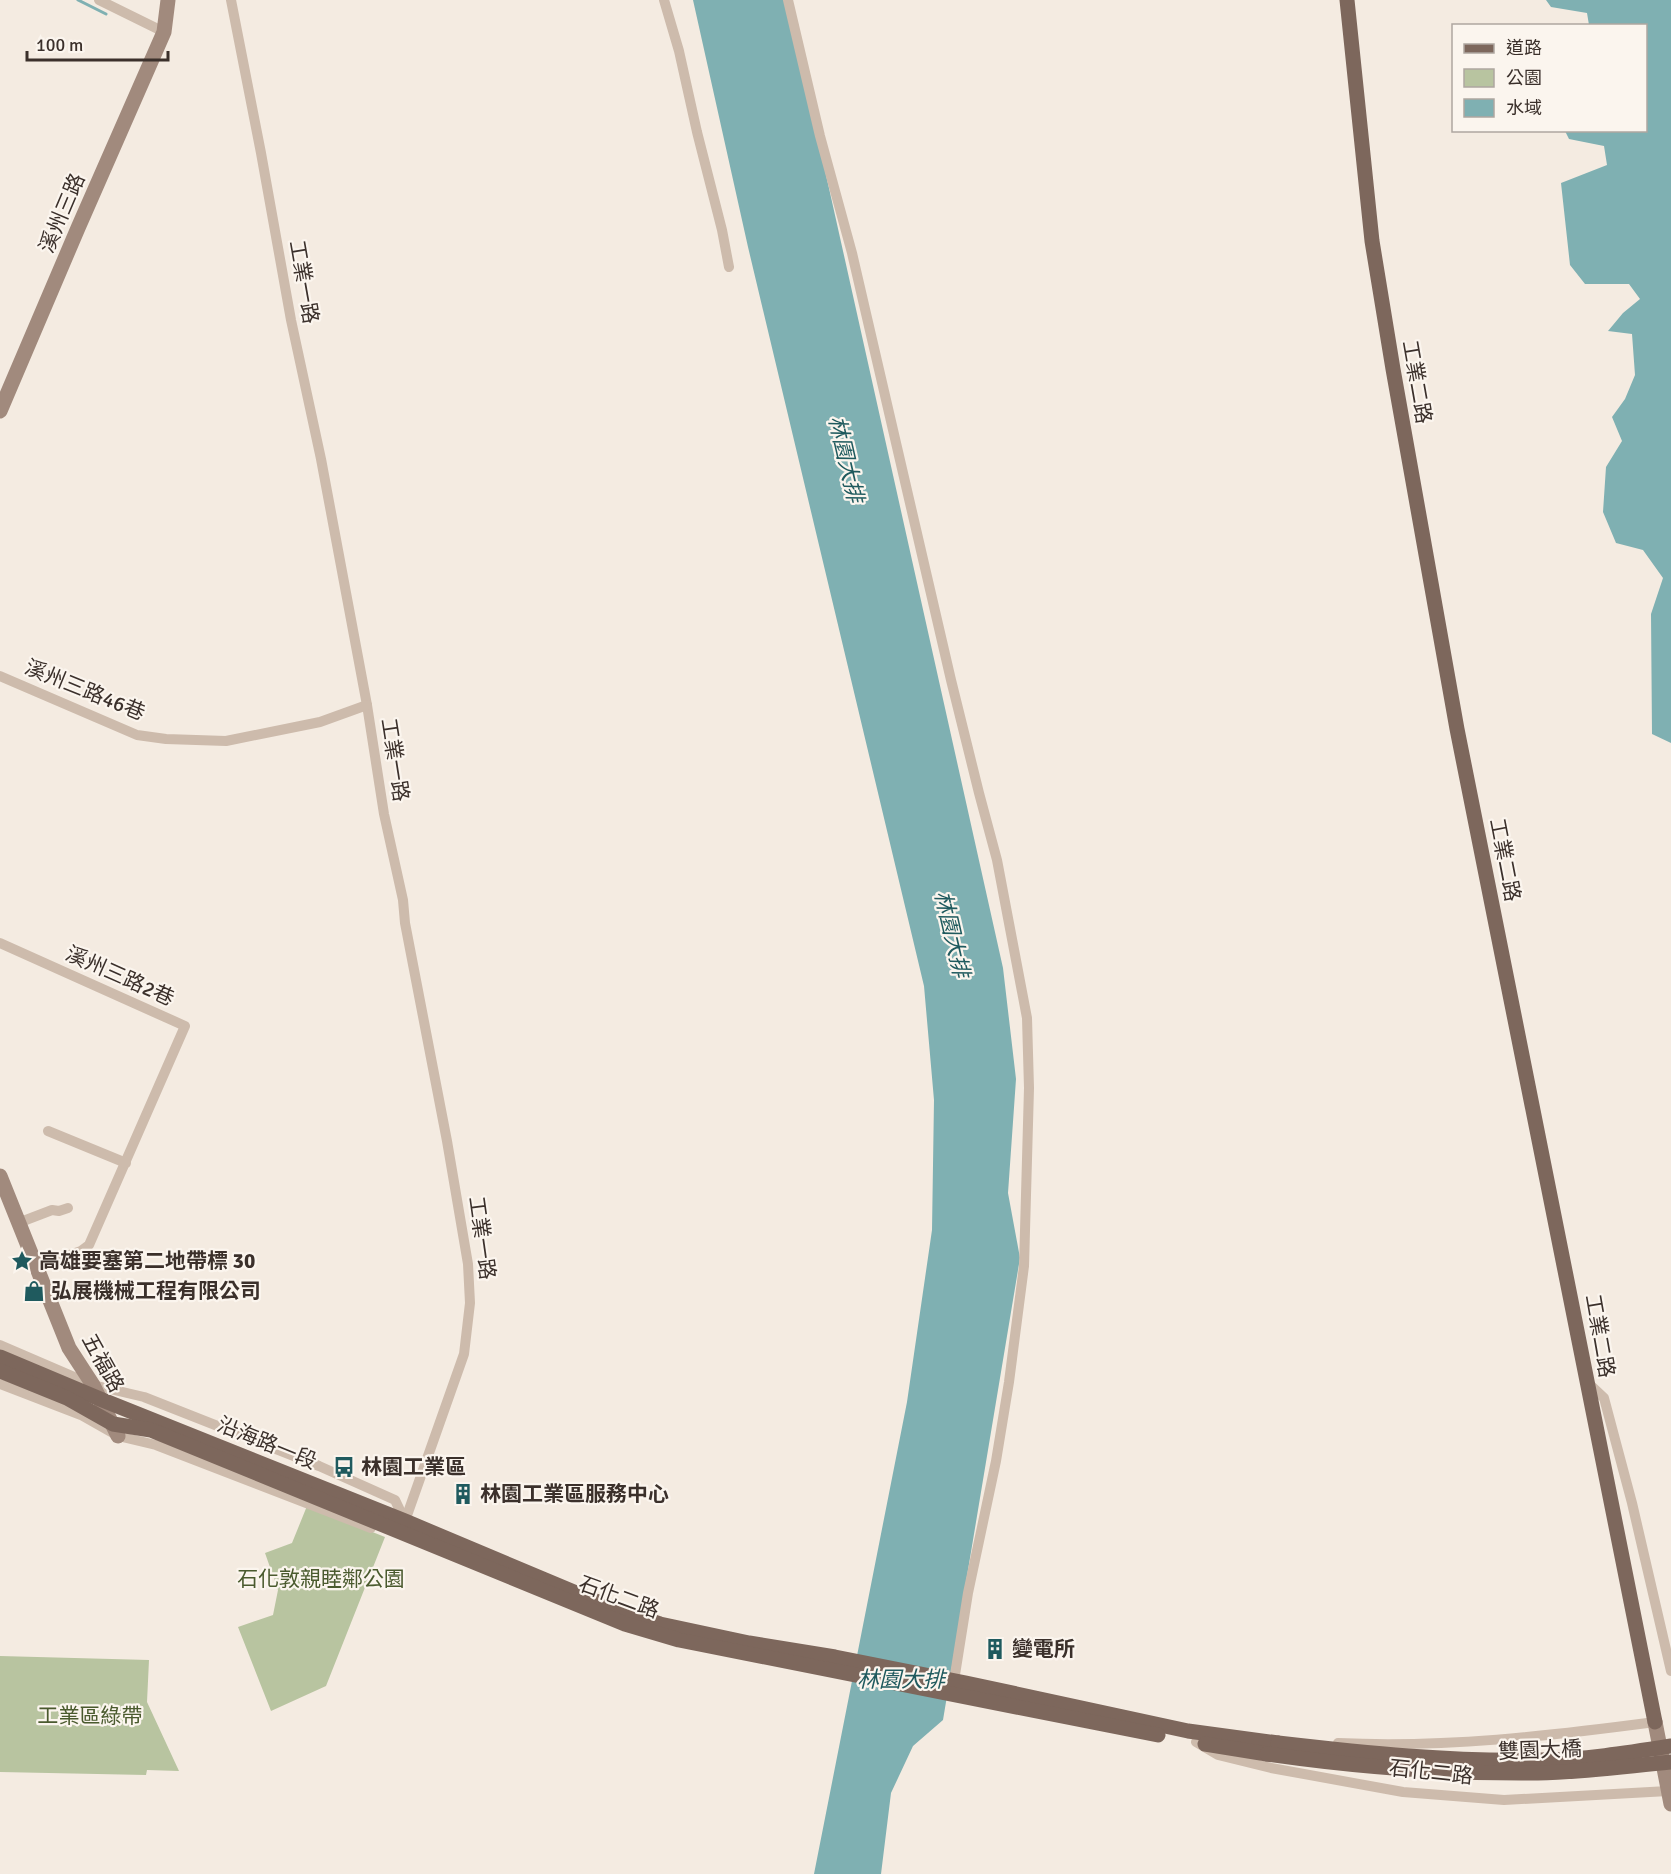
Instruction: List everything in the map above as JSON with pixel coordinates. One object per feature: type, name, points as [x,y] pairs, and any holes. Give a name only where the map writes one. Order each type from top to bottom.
[{"type":"main road","name":"工業二路","points":[[1347,0],[1372,241],[1457,729],[1654,1722]]},
{"type":"main road","name":"沿海路一段","points":[[0,1357],[96,1392],[403,1526]]},
{"type":"main road","name":"沿海路一段","points":[[0,1371],[67,1398],[115,1430],[151,1430],[403,1526]]},
{"type":"main road","name":"石化二路","points":[[403,1526],[660,1624],[834,1664],[962,1687],[1192,1737],[1273,1749]]},
{"type":"main road","name":"雙園大橋","points":[[1273,1749],[1451,1760],[1541,1760],[1612,1755],[1671,1746]]},
{"type":"main road","name":"雙園大橋","points":[[1273,1749],[1391,1769],[1471,1773],[1540,1773],[1671,1762]]},
{"type":"street","points":[[99,0],[164,32]]},
{"type":"street","name":"溪州三路","points":[[0,411],[164,32],[168,0]]},
{"type":"street","name":"工業一路","points":[[231,0],[291,320],[321,459],[468,1264],[470,1303],[465,1354],[403,1526]]},
{"type":"street","points":[[664,0],[679,51],[729,267]]},
{"type":"street","points":[[788,0],[820,135],[852,253],[954,691],[997,860],[1027,1018],[1029,1088],[1024,1266],[998,1450],[968,1593],[962,1687]]},
{"type":"street","name":"溪州三路46巷","points":[[0,676],[137,735],[166,739],[226,741],[320,722],[367,705]]},
{"type":"street","name":"溪州三路2巷","points":[[0,943],[185,1026],[126,1163]]},
{"type":"street","points":[[36,1267],[81,1251],[89,1245],[126,1163],[48,1131]]},
{"type":"street","name":"五福路","points":[[0,1176],[69,1348],[96,1392],[115,1430]]},
{"type":"street","points":[[18,1223],[52,1210],[59,1211],[68,1208]]},
{"type":"street","name":"沿海路一段","points":[[0,1345],[96,1392]]},
{"type":"street","points":[[1586,1381],[1604,1398],[1635,1514],[1671,1671]]},
{"type":"street","name":"沿海路一段","points":[[0,1384],[115,1430]]},
{"type":"street","points":[[1654,1722],[1670,1798]]},
{"type":"street","name":"石化二路","points":[[1192,1737],[1228,1729],[1316,1742],[1376,1745],[1444,1744],[1546,1736],[1654,1722]]},
{"type":"street","name":"石化二路","points":[[1192,1737],[1218,1755],[1271,1768],[1403,1792],[1504,1800],[1670,1798]]},
{"type":"green space","name":"石化敦親睦鄰公園","points":[[307,1506],[385,1537],[326,1686],[271,1711],[238,1627],[273,1615],[278,1590],[265,1553],[292,1543]]},
{"type":"green space","name":"工業區綠帶","points":[[0,1656],[149,1660],[147,1702],[179,1771],[147,1770],[146,1775],[0,1772]]},
{"type":"water","name":"林園大排","points":[[693,0],[787,0],[1003,968],[1016,1079],[1008,1193],[1020,1258],[943,1720],[913,1746],[891,1793],[881,1874],[814,1874],[907,1402],[932,1230],[934,1100],[924,986],[748,247]]},
{"type":"water","points":[[1546,0],[1671,0],[1671,743],[1652,734],[1651,614],[1663,578],[1643,550],[1616,543],[1603,512],[1606,467],[1622,441],[1612,417],[1625,399],[1635,375],[1632,334],[1608,331],[1623,313],[1640,299],[1629,284],[1585,284],[1570,265],[1561,183],[1607,165],[1604,146],[1569,139],[1566,132],[1647,132],[1647,24],[1589,24],[1587,13],[1551,7]]},
{"type":"waterway","points":[[78,0],[106,14]]},
{"type":"place","name":"高雄要塞第二地帶標 30","points":[[22,1261]]},
{"type":"place","name":"弘展機械工程有限公司","points":[[34,1291]]},
{"type":"place","name":"林園工業區","points":[[344,1467]]},
{"type":"place","name":"林園工業區服務中心","points":[[463,1494]]},
{"type":"place","name":"變電所","points":[[995,1649]]}]
